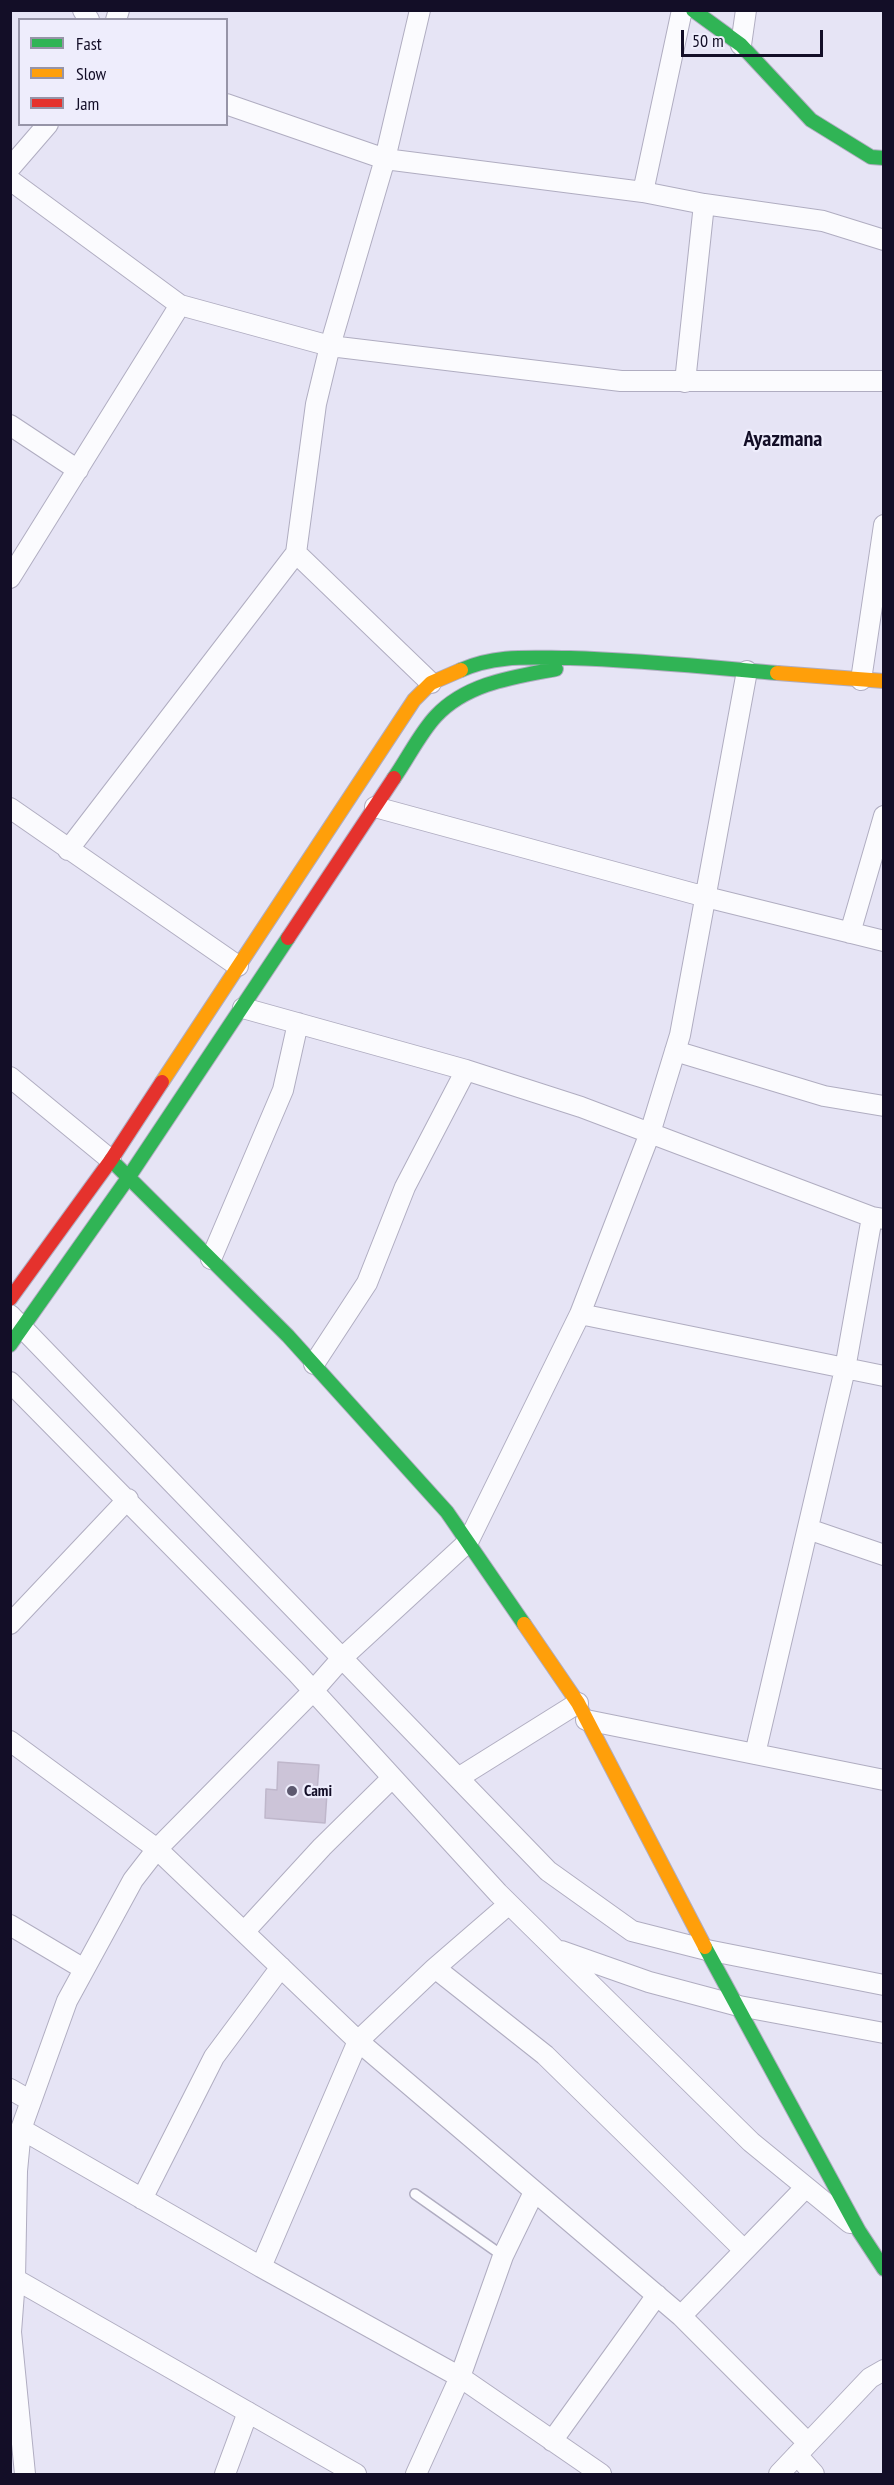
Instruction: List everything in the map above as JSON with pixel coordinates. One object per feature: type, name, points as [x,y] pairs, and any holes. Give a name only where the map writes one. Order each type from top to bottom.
[{"type":"main road","points":[[693,10],[741,45],[811,120],[871,158],[884,158]]},
{"type":"main road","points":[[10,1299],[111,1160],[414,700],[431,683],[481,661],[507,657],[601,659],[884,681]]},
{"type":"main road","points":[[10,1345],[17,1322],[128,1178],[435,717],[451,700],[487,683],[601,659]]},
{"type":"main road","points":[[221,993],[243,1008]]},
{"type":"main road","points":[[111,1160],[314,1364],[447,1512],[468,1542],[582,1712],[706,1950],[739,2006],[859,2231],[884,2269]]},
{"type":"street","points":[[69,850],[296,553],[316,404],[330,346],[385,159],[420,10]]},
{"type":"street","points":[[643,192],[682,10]]},
{"type":"street","points":[[741,45],[746,10]]},
{"type":"street","points":[[228,105],[385,159],[643,192],[704,204],[823,221],[884,240]]},
{"type":"street","points":[[10,168],[46,126]]},
{"type":"street","points":[[10,180],[180,305],[330,346],[621,381],[884,381]]},
{"type":"street","points":[[685,382],[704,204]]},
{"type":"street","points":[[10,578],[180,305]]},
{"type":"street","points":[[10,425],[78,470]]},
{"type":"street","points":[[861,680],[884,525]]},
{"type":"street","points":[[296,553],[431,683]]},
{"type":"street","points":[[25,2475],[14,2417],[11,2332],[15,2279],[16,2171],[21,2129],[67,2001],[134,1880],[157,1849],[313,1692],[342,1658],[468,1542],[580,1314],[650,1134],[675,1051],[747,671]]},
{"type":"street","points":[[375,807],[706,897],[884,941]]},
{"type":"street","points":[[10,808],[238,966]]},
{"type":"street","points":[[850,933],[884,816]]},
{"type":"street","points":[[243,1008],[466,1070],[581,1107],[878,1218],[808,1529],[754,1754]]},
{"type":"street","points":[[211,1259],[283,1089],[298,1023]]},
{"type":"street","points":[[675,1051],[824,1096],[884,1106]]},
{"type":"street","points":[[314,1364],[367,1283],[405,1187],[466,1070]]},
{"type":"street","points":[[10,1077],[111,1160]]},
{"type":"street","points":[[580,1314],[884,1376]]},
{"type":"street","points":[[17,1322],[548,1870],[632,1931],[706,1950],[884,1985]]},
{"type":"street","points":[[10,1382],[128,1499],[313,1692],[508,1904],[751,2142],[859,2231]]},
{"type":"street","points":[[10,1624],[128,1499]]},
{"type":"street","points":[[808,1529],[884,1555]]},
{"type":"street","points":[[458,1778],[582,1712],[754,1754],[884,1780]]},
{"type":"street","points":[[10,1741],[157,1849],[358,2041],[681,2316],[803,2449],[814,2475]]},
{"type":"street","points":[[244,1932],[322,1847],[392,1778]]},
{"type":"street","points":[[261,2267],[358,2041],[435,1968],[508,1904]]},
{"type":"street","points":[[10,1925],[84,1969]]},
{"type":"street","points":[[554,1949],[649,1982],[739,2006],[884,2033]]},
{"type":"street","points":[[142,2199],[214,2057],[281,1967]]},
{"type":"street","points":[[435,1968],[545,2055],[744,2250]]},
{"type":"street","points":[[10,2089],[31,2101]]},
{"type":"street","points":[[21,2129],[261,2267],[460,2377],[601,2475]]},
{"type":"street","points":[[681,2316],[806,2187]]},
{"type":"street","points":[[416,2475],[460,2377],[503,2256],[534,2192]]},
{"type":"street","points":[[15,2279],[356,2475]]},
{"type":"street","points":[[552,2441],[657,2295]]},
{"type":"street","points":[[779,2475],[870,2378],[884,2370]]},
{"type":"street","points":[[225,2475],[248,2412]]},
{"type":"lane","points":[[414,2194],[503,2256]]},
{"type":"building","name":"Cami","points":[[278,1762],[319,1765],[317,1793],[327,1793],[325,1823],[265,1818],[266,1789],[277,1790]]},
{"type":"traffic: fast","points":[[693,10],[741,45],[811,120],[871,157],[884,158]]},
{"type":"traffic: fast","points":[[461,670],[501,659],[570,658],[777,673]]},
{"type":"traffic: fast","points":[[394,778],[425,730],[448,705],[492,683],[556,669]]},
{"type":"traffic: fast","points":[[10,1345],[128,1178],[288,938]]},
{"type":"traffic: fast","points":[[111,1160],[288,1336],[447,1512],[524,1624]]},
{"type":"traffic: fast","points":[[705,1947],[859,2231],[884,2269]]},
{"type":"traffic: slow","points":[[162,1082],[414,700],[431,683],[461,670]]},
{"type":"traffic: slow","points":[[777,673],[884,681]]},
{"type":"traffic: slow","points":[[524,1624],[578,1703],[705,1947]]},
{"type":"traffic: jam","points":[[288,938],[394,778]]},
{"type":"traffic: jam","points":[[10,1299],[111,1160],[162,1082]]},
{"type":"place","name":"Cami","points":[[292,1791]]},
{"type":"district","name":"Ayazmana","points":[[783,440]]}]
